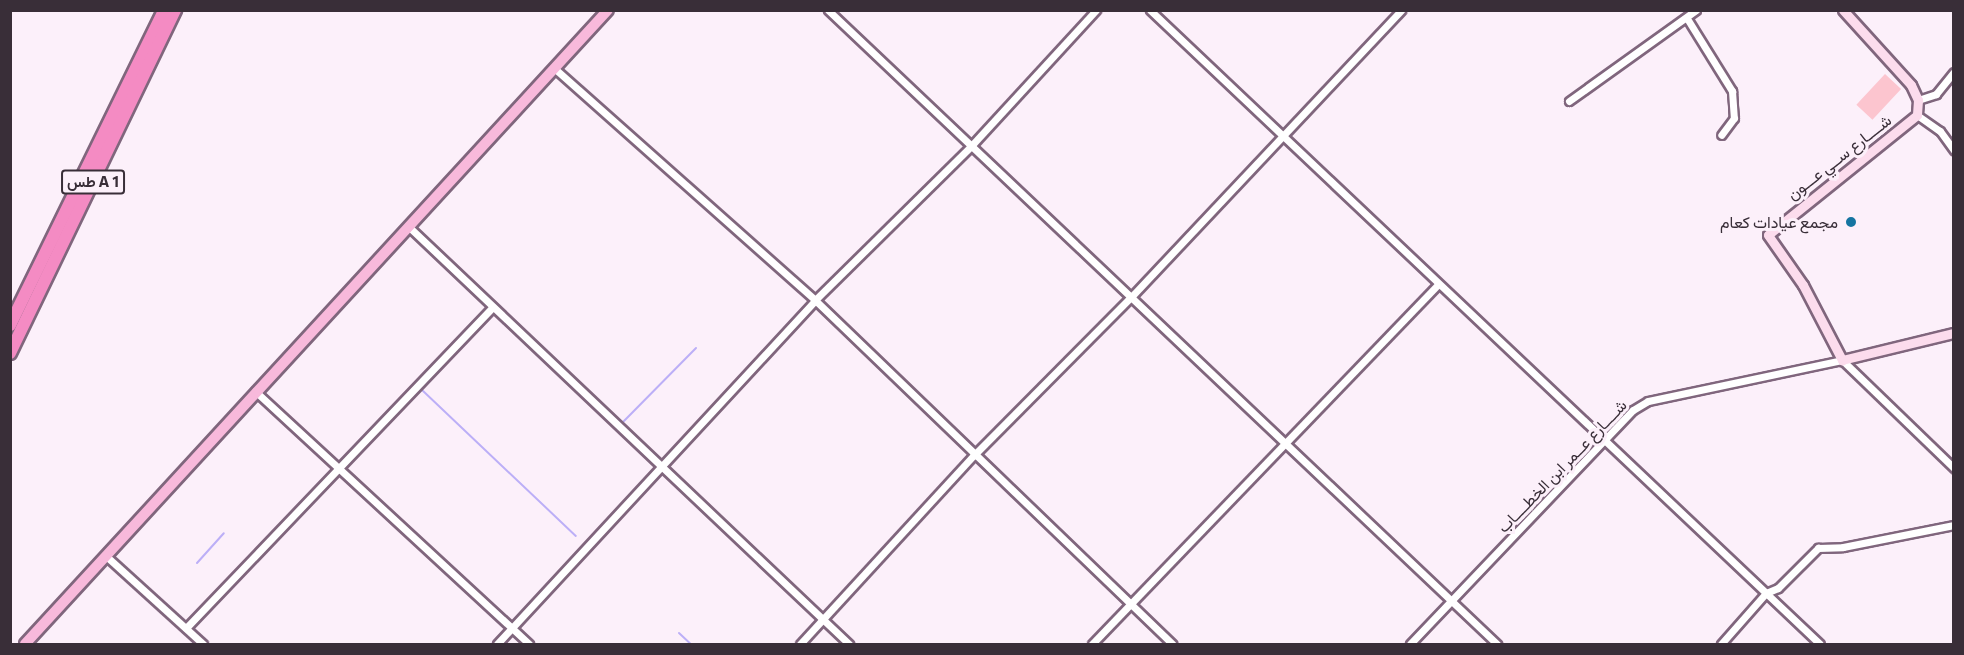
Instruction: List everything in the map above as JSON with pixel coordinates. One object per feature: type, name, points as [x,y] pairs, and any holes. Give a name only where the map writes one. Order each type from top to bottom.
[{"type":"highway","name":"طس A 1","points":[[10,325],[16,301],[164,10]]},
{"type":"highway","name":"طس A 1","points":[[10,353],[176,10]]},
{"type":"main road","points":[[25,645],[255,391],[608,10]]},
{"type":"street","points":[[828,10],[1497,645]]},
{"type":"street","points":[[497,645],[815,300],[971,146],[1096,10]]},
{"type":"street","points":[[1150,10],[1603,442],[1820,645]]},
{"type":"street","points":[[800,645],[974,455],[1131,297],[1401,10]]},
{"type":"street","points":[[1569,100],[1639,48],[1688,20],[1696,10]]},
{"type":"street","points":[[1842,10],[1911,85],[1918,100],[1936,94],[1953,72]]},
{"type":"street","points":[[1688,20],[1732,91],[1734,118],[1721,135]]},
{"type":"street","points":[[554,68],[815,300],[1172,645]]},
{"type":"street","name":"شــــارع ســي عـــون","points":[[1842,360],[1803,285],[1768,234],[1917,115],[1918,100]]},
{"type":"street","points":[[1917,115],[1940,131],[1953,150]]},
{"type":"street","points":[[408,226],[849,645]]},
{"type":"street","points":[[1092,645],[1130,603],[1287,446],[1438,285]]},
{"type":"street","points":[[186,628],[493,307]]},
{"type":"street","points":[[1842,360],[1953,333]]},
{"type":"street","points":[[1842,360],[1953,468]]},
{"type":"street","name":"شــــارع عــمر ابن الخطــــاب","points":[[1410,645],[1633,410],[1648,401],[1842,360]]},
{"type":"street","points":[[255,391],[341,468],[529,645]]},
{"type":"street","points":[[1720,645],[1766,593],[1778,588],[1818,548],[1843,547],[1953,525]]},
{"type":"street","points":[[106,555],[203,645]]},
{"type":"shaded area","points":[[1885,74],[1901,89],[1872,120],[1856,105]]},
{"type":"waterway","points":[[623,422],[696,348]]},
{"type":"waterway","points":[[422,390],[576,536]]},
{"type":"waterway","points":[[197,563],[224,533]]},
{"type":"waterway","points":[[679,633],[691,644]]},
{"type":"place","name":"مجمع عيادات كعام","points":[[1851,222]]}]
